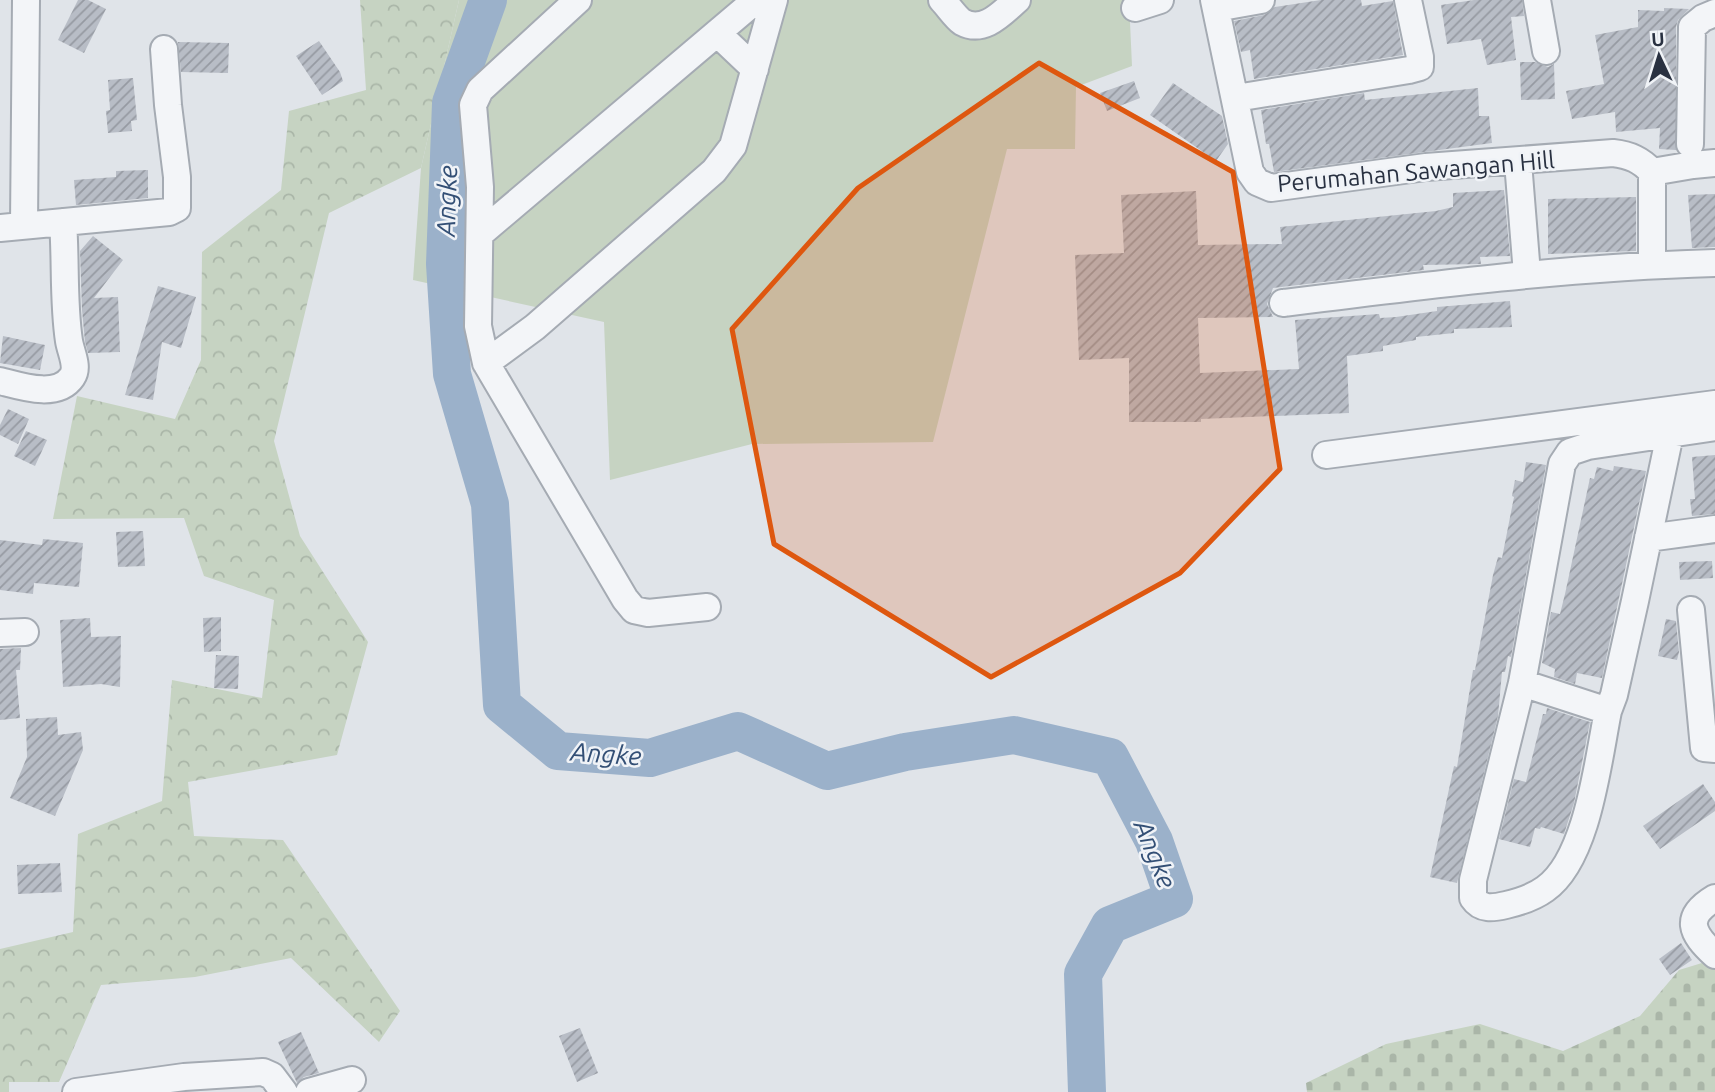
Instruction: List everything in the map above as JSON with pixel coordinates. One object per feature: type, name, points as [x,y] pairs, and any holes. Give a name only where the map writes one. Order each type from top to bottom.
[{"type":"street","points":[[26,0],[12,226],[169,212],[177,208],[164,48]]},
{"type":"street","points":[[578,0],[480,90],[474,104],[481,233],[478,326],[486,363],[625,600],[634,610],[648,613],[707,607]]},
{"type":"street","points":[[481,233],[757,0]]},
{"type":"street","points":[[486,363],[535,327],[714,171],[733,146],[774,0]]},
{"type":"street","points":[[942,0],[961,21],[976,25],[992,22],[1017,0]]},
{"type":"street","points":[[1135,8],[1160,0]]},
{"type":"street","points":[[1215,4],[1261,0]]},
{"type":"street","points":[[1236,98],[1420,67],[1408,0]]},
{"type":"street","points":[[1536,0],[1546,51]]},
{"type":"street","name":"Perumahan Sawangan Hill","points":[[1215,4],[1250,172],[1257,182],[1271,188],[1426,167],[1613,153],[1636,159],[1652,172]]},
{"type":"street","points":[[1690,144],[1692,27],[1715,13]]},
{"type":"street","points":[[717,33],[755,69]]},
{"type":"street","points":[[1518,162],[1527,274]]},
{"type":"street","points":[[1652,265],[1652,172],[1715,163]]},
{"type":"street","points":[[0,381],[42,389],[62,386],[74,376],[76,368],[68,335],[63,222]]},
{"type":"street","points":[[1283,303],[1527,274],[1715,263]]},
{"type":"street","points":[[1325,455],[1715,404]]},
{"type":"street","points":[[1670,434],[1581,836],[1572,856],[1557,878],[1544,890],[1515,903],[1495,908],[1482,907],[1473,898],[1472,890],[1522,683],[1562,464],[1570,453],[1588,446],[1670,434],[1715,428]]},
{"type":"street","points":[[1648,538],[1715,529]]},
{"type":"street","points":[[1692,610],[1704,748],[1715,750]]},
{"type":"street","points":[[1522,683],[1608,710]]},
{"type":"street","points":[[1715,898],[1694,914],[1693,922],[1701,940],[1715,955]]},
{"type":"street","points":[[75,1092],[184,1077],[263,1072],[272,1076],[284,1092]]},
{"type":"street","points":[[309,1092],[352,1080]]},
{"type":"highlighted area","points":[[1039,63],[1233,172],[1280,469],[1180,573],[991,677],[774,544],[732,329],[858,188]]},
{"type":"green space","points":[[360,0],[459,0],[421,168],[329,213],[274,441],[300,536],[368,642],[337,755],[188,782],[194,836],[283,840],[400,1011],[379,1042],[291,958],[195,977],[101,985],[59,1082],[9,1082],[9,1092],[0,1092],[0,949],[73,932],[78,834],[162,801],[172,680],[262,698],[274,600],[204,576],[184,518],[53,519],[77,396],[175,419],[201,360],[202,252],[281,190],[289,111],[366,90]]},
{"type":"green space","points":[[459,0],[1129,0],[1132,66],[1076,87],[1075,149],[1007,149],[933,442],[752,444],[610,480],[604,322],[413,280],[421,168]]},
{"type":"green space","points":[[1715,959],[1715,1092],[1307,1092],[1306,1083],[1386,1044],[1480,1024],[1563,1051],[1640,1016],[1679,970]]},
{"type":"building","points":[[78,0],[88,0],[106,9],[84,53],[58,40]]},
{"type":"building","points":[[1321,0],[1361,0],[1362,6],[1393,1],[1403,55],[1254,79],[1250,50],[1241,52],[1234,21],[1264,15],[1275,7]]},
{"type":"building","points":[[1474,0],[1522,0],[1524,16],[1511,17],[1516,60],[1487,65],[1481,39],[1447,44],[1441,5]]},
{"type":"building","points":[[1664,8],[1689,9],[1678,20],[1676,27],[1676,150],[1659,149],[1660,128],[1616,132],[1615,112],[1572,119],[1566,91],[1604,84],[1595,35],[1638,27],[1638,10],[1664,11]]},
{"type":"building","points":[[319,41],[343,81],[322,95],[296,56]]},
{"type":"building","points":[[178,42],[229,43],[228,73],[181,72]]},
{"type":"building","points":[[1520,62],[1535,62],[1548,67],[1554,64],[1555,99],[1521,100]]},
{"type":"building","points":[[133,78],[137,120],[131,121],[132,131],[108,133],[108,80]]},
{"type":"building","points":[[1134,81],[1140,98],[1107,111],[1100,93]]},
{"type":"building","points":[[1173,83],[1222,116],[1228,144],[1216,161],[1150,115]]},
{"type":"building","points":[[1478,88],[1479,116],[1489,116],[1492,143],[1274,172],[1261,110],[1364,93],[1365,100]]},
{"type":"building","points":[[148,170],[148,198],[76,205],[74,180],[116,177],[116,171]]},
{"type":"building","points":[[1504,190],[1510,256],[1480,257],[1481,264],[1423,265],[1424,270],[1273,288],[1267,304],[1273,317],[1198,318],[1200,373],[1299,369],[1295,320],[1379,314],[1380,318],[1396,317],[1437,311],[1437,307],[1510,301],[1512,327],[1454,329],[1454,333],[1416,337],[1416,340],[1383,346],[1383,351],[1347,356],[1349,413],[1201,419],[1201,422],[1129,422],[1129,358],[1079,360],[1075,255],[1124,253],[1121,195],[1196,191],[1198,245],[1282,244],[1280,227],[1436,211],[1453,207],[1453,193]]},
{"type":"building","points":[[1715,194],[1715,247],[1692,248],[1688,195]]},
{"type":"building","points":[[1636,197],[1636,251],[1548,254],[1548,199]]},
{"type":"building","points":[[93,236],[123,260],[94,298],[118,297],[120,352],[88,353],[85,342],[80,251]]},
{"type":"building","points":[[158,286],[196,297],[181,348],[162,342],[153,400],[125,395]]},
{"type":"building","points":[[3,336],[45,345],[40,370],[0,363]]},
{"type":"building","points":[[8,409],[29,419],[18,444],[0,435],[0,425]]},
{"type":"building","points":[[26,431],[47,440],[35,466],[14,456]]},
{"type":"building","points":[[1715,455],[1715,514],[1692,516],[1690,499],[1695,499],[1692,457]]},
{"type":"building","points":[[1526,462],[1546,465],[1511,657],[1508,656],[1505,672],[1502,672],[1498,716],[1457,883],[1430,877],[1454,766],[1457,767],[1473,670],[1493,575],[1498,557],[1502,558],[1515,480],[1523,482]]},
{"type":"building","points":[[1614,466],[1646,471],[1602,678],[1577,673],[1575,684],[1554,677],[1555,669],[1542,663],[1551,612],[1560,614],[1590,478],[1594,479],[1597,467],[1613,471]]},
{"type":"building","points":[[143,531],[145,566],[118,567],[116,532]]},
{"type":"building","points":[[43,539],[83,543],[79,587],[34,583],[33,594],[0,590],[0,540],[42,545]]},
{"type":"building","points":[[1712,561],[1713,578],[1680,580],[1679,562]]},
{"type":"building","points":[[221,617],[221,651],[204,652],[203,618]]},
{"type":"building","points":[[90,618],[91,637],[121,636],[120,687],[101,684],[63,687],[60,620]]},
{"type":"building","points":[[1666,619],[1676,621],[1679,652],[1677,660],[1658,656]]},
{"type":"building","points":[[21,648],[20,670],[16,670],[20,718],[0,720],[0,649]]},
{"type":"building","points":[[216,655],[239,656],[238,689],[214,688]]},
{"type":"building","points":[[1547,708],[1590,722],[1574,803],[1564,834],[1541,827],[1535,828],[1530,847],[1499,839],[1514,779],[1526,782],[1543,714],[1546,714]]},
{"type":"building","points":[[57,717],[58,735],[81,732],[83,750],[55,816],[10,798],[27,757],[26,719]]},
{"type":"building","points":[[1703,784],[1715,802],[1715,811],[1660,849],[1643,826]]},
{"type":"building","points":[[60,863],[62,892],[18,894],[17,865]]},
{"type":"building","points":[[1681,943],[1692,960],[1670,975],[1659,959]]},
{"type":"building","points":[[580,1028],[598,1073],[577,1082],[559,1036]]},
{"type":"building","points":[[301,1032],[319,1073],[304,1077],[297,1083],[278,1042]]},
{"type":"waterway","name":"Angke","points":[[488,0],[451,103],[445,264],[452,374],[490,504],[502,705],[558,751],[650,758],[738,731],[827,771],[905,752],[1014,735],[1110,757],[1154,841],[1174,899],[1110,925],[1083,974],[1087,1092]]}]
